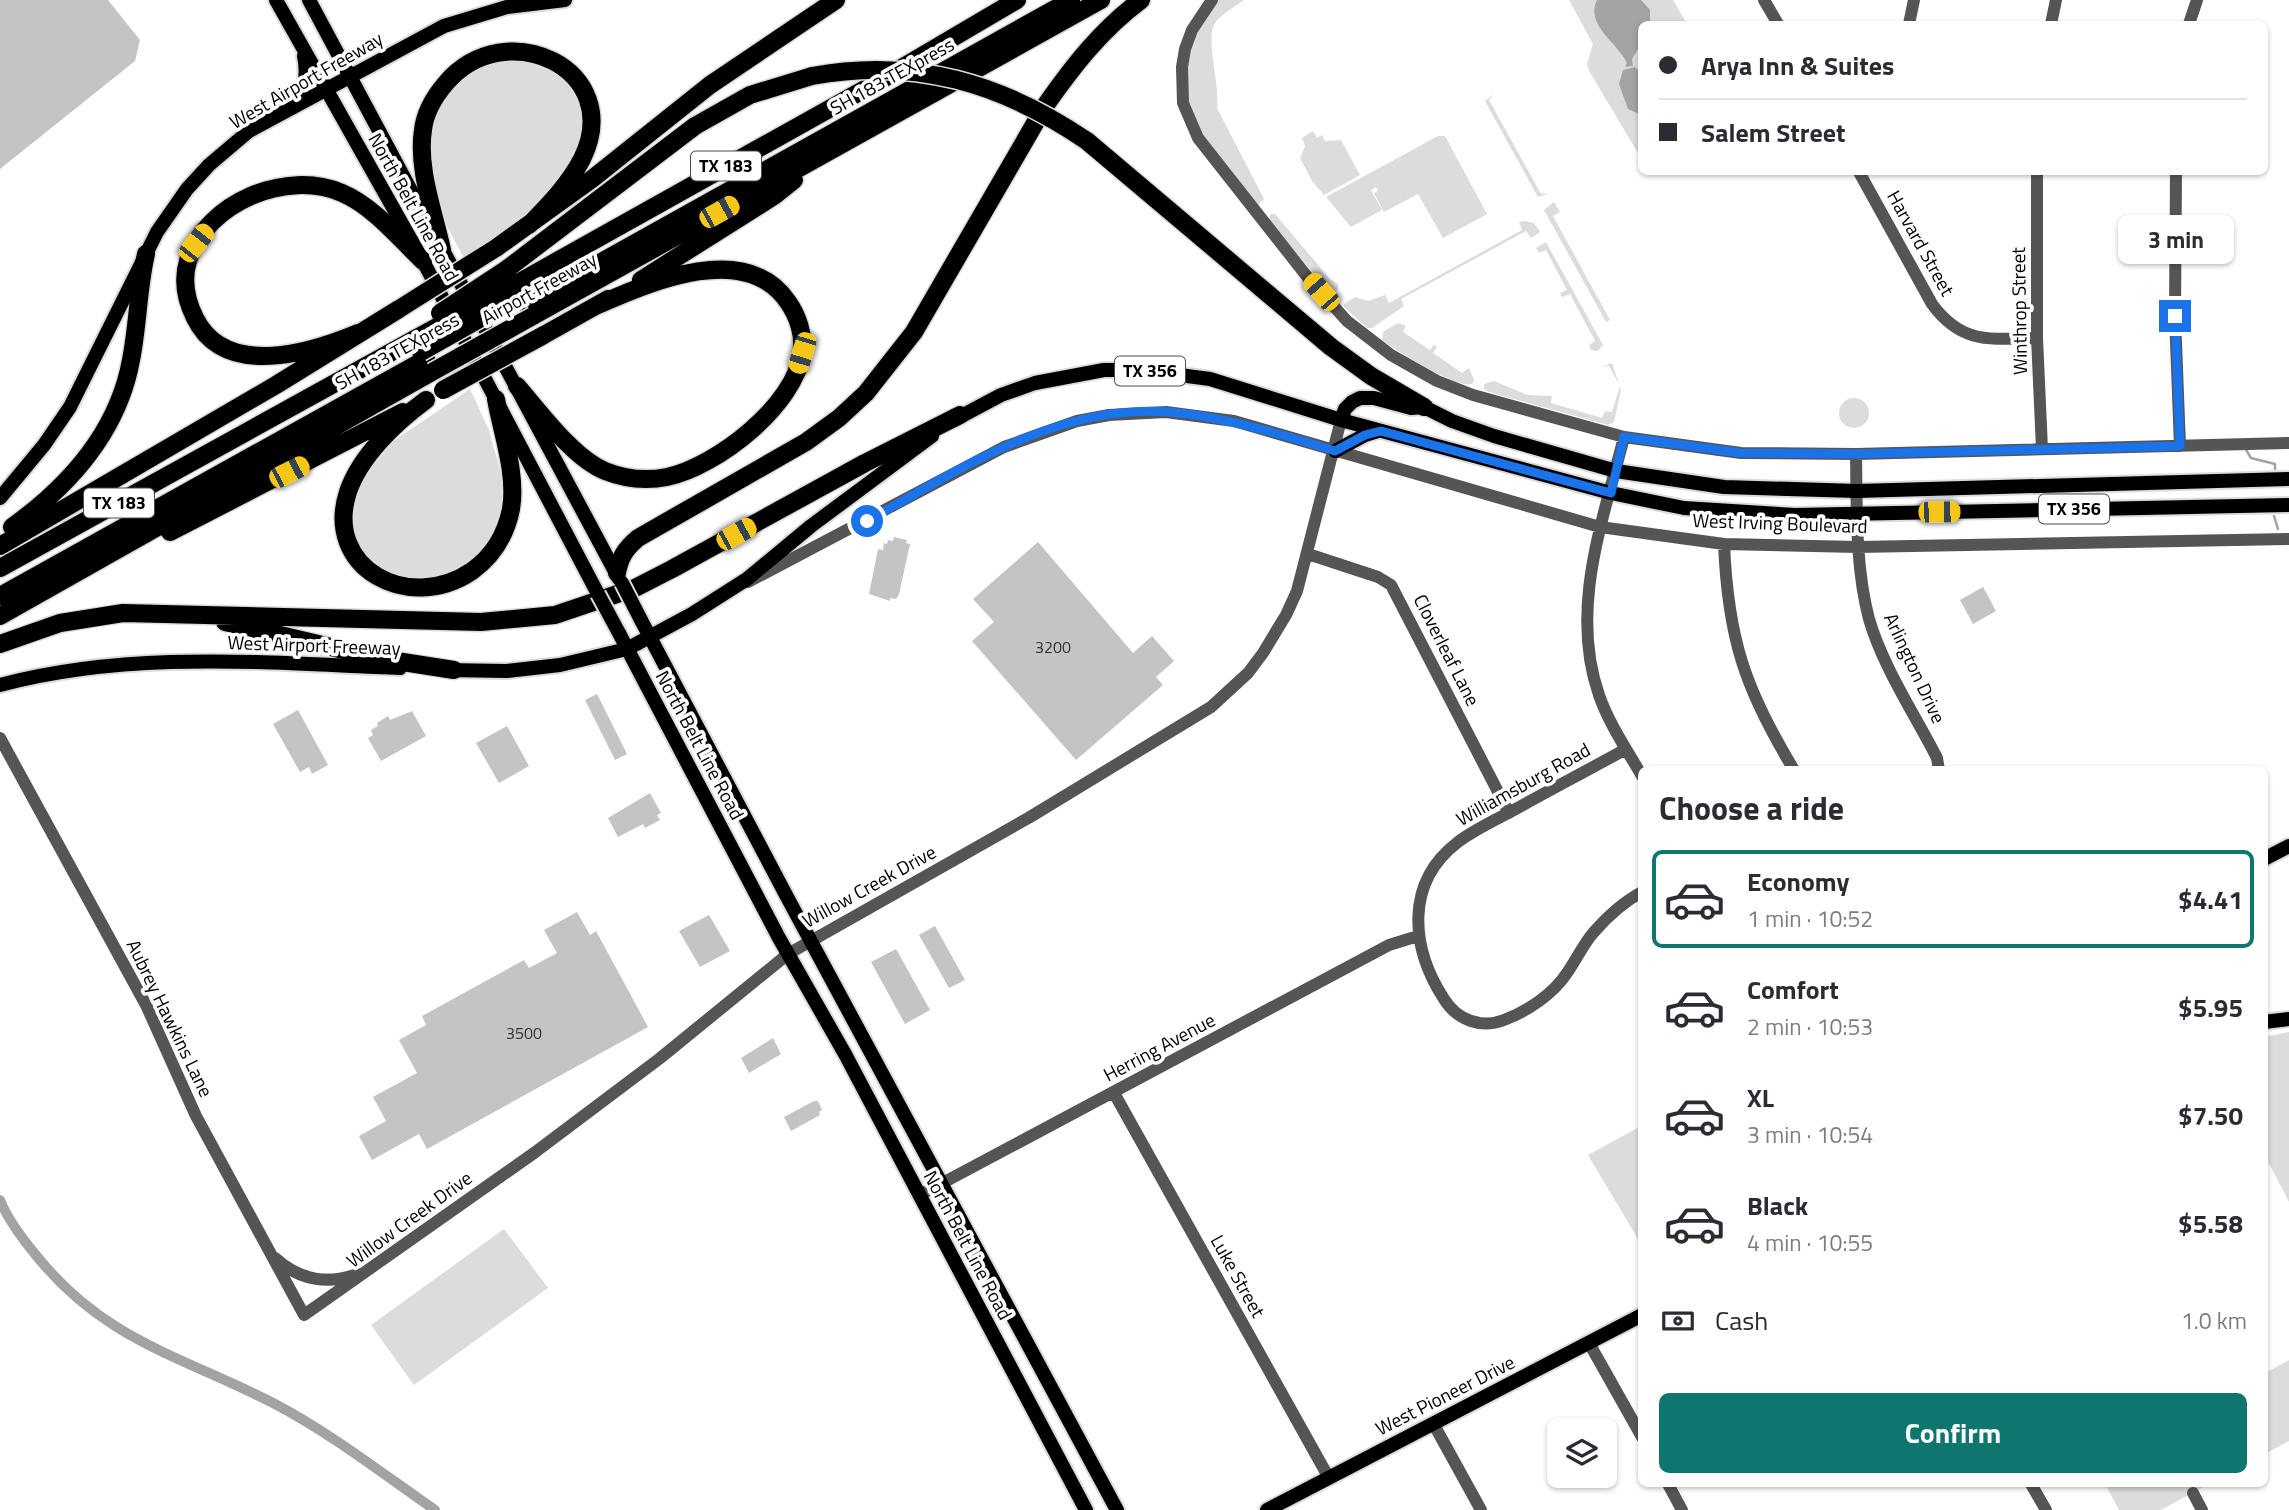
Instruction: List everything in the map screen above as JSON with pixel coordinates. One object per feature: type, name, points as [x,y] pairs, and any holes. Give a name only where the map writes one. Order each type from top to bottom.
[{"type":"highway","points":[[0,546],[276,385],[496,248],[710,85],[836,0]]},
{"type":"highway","name":"Airport Freeway","points":[[0,616],[75,573],[421,351],[1017,0]]},
{"type":"highway","name":"SH 183 TEXpress","points":[[521,293],[1052,0]]},
{"type":"highway","name":"SH 183 TEXpress","points":[[521,293],[1071,0]]},
{"type":"highway","name":"Airport Freeway","points":[[521,293],[835,148],[1101,0]]},
{"type":"highway","points":[[619,578],[619,559],[625,548],[638,538],[796,448],[839,418],[866,393],[914,332],[1045,106],[1096,39],[1141,0]]},
{"type":"highway","points":[[442,250],[422,153],[422,130],[428,110],[453,75],[471,62],[492,53],[513,50],[535,52],[552,59],[568,70],[589,104],[591,122],[582,158],[558,194],[529,225]]},
{"type":"highway","points":[[421,351],[521,293],[695,126],[750,95],[812,76],[849,69],[889,69],[958,80],[1008,95],[1053,118],[1087,141],[1331,347],[1371,376],[1424,407]]},
{"type":"highway","points":[[75,573],[133,551],[426,400],[598,305],[774,196],[835,148]]},
{"type":"highway","points":[[358,334],[323,346],[271,356],[249,356],[230,351],[213,340],[198,325],[188,305],[184,283],[188,261],[196,243],[211,224],[254,195],[279,187],[302,184],[325,187],[361,204],[423,261]]},
{"type":"highway","points":[[0,536],[70,478],[106,429],[119,402],[131,362],[146,254]]},
{"type":"highway","points":[[517,386],[583,457],[602,470],[624,477],[647,479],[670,476],[694,468],[744,436],[784,396],[802,353],[801,331],[794,311],[782,292],[763,279],[744,271],[726,269],[685,274],[653,283],[598,305]]},
{"type":"highway","name":"Airport Freeway","points":[[0,568],[350,375],[421,351]]},
{"type":"highway","name":"SH 183 TEXpress","points":[[0,586],[421,351]]},
{"type":"highway","name":"SH 183 TEXpress","points":[[0,596],[421,351]]},
{"type":"highway","points":[[426,400],[369,456],[348,494],[344,514],[347,536],[355,554],[367,569],[382,580],[399,587],[416,589],[436,587],[460,579],[479,566],[494,550],[505,530],[513,489],[496,398]]},
{"type":"highway","points":[[0,644],[60,623],[93,616],[163,612],[481,622],[555,615],[584,607],[660,576],[865,463],[960,415]]},
{"type":"highway","points":[[163,612],[377,657],[454,670]]},
{"type":"main road","name":"North Belt Line Road","points":[[276,0],[423,261],[788,954],[920,1195],[1086,1510]]},
{"type":"main road","name":"North Belt Line Road","points":[[309,0],[1117,1510]]},
{"type":"main road","name":"West Airport Freeway","points":[[0,498],[44,445],[70,407],[146,254],[171,211],[209,166],[249,131],[444,26],[508,7],[565,0]]},
{"type":"main road","points":[[291,108],[302,94],[306,80],[302,48]]},
{"type":"main road","name":"West Irving Boulevard","points":[[627,649],[723,596],[960,415],[1001,395],[1057,377],[1104,370],[1141,370],[1210,379],[1381,431],[1611,493],[1684,508],[1728,512],[1858,514],[2289,505]]},
{"type":"main road","name":"West Irving Boulevard","points":[[1341,420],[1345,409],[1360,398],[1374,398],[1411,408],[1424,407],[1452,421],[1494,436],[1616,471],[1724,487],[1857,491],[2289,479]]},
{"type":"main road","points":[[1335,451],[1365,435],[1381,431]]},
{"type":"main road","name":"West Airport Freeway","points":[[0,685],[80,668],[154,661],[209,660],[507,671],[566,665],[627,649]]},
{"type":"main road","points":[[2268,857],[2289,846]]},
{"type":"main road","points":[[2268,1022],[2289,1019]]},
{"type":"main road","name":"West Pioneer Drive","points":[[1267,1510],[1638,1317]]},
{"type":"street","points":[[1212,0],[1192,30],[1185,49],[1182,92],[1186,114],[1204,148],[1309,279],[1364,336],[1415,370],[1473,396],[1624,437],[1741,453],[1856,454],[2289,443]]},
{"type":"street","points":[[1764,0],[1776,21]]},
{"type":"street","points":[[1910,21],[1914,0]]},
{"type":"street","points":[[2052,21],[2056,0]]},
{"type":"street","points":[[2190,21],[2197,0]]},
{"type":"street","name":"Harvard Street","points":[[1861,175],[1932,304],[1944,320],[1952,327],[1976,338],[2037,338]]},
{"type":"street","name":"Winthrop Street","points":[[2037,175],[2037,338],[2042,449]]},
{"type":"street","points":[[2176,175],[2175,316],[2180,446]]},
{"type":"street","name":"West Irving Boulevard","points":[[723,596],[1004,447],[1077,421],[1109,415],[1166,412],[1234,421],[1600,527],[1724,544],[1858,547],[2289,539]]},
{"type":"street","name":"Willow Creek Drive","points":[[304,1315],[372,1269],[659,1059],[788,954],[1041,811],[1211,708],[1248,673],[1275,635],[1297,591],[1341,420]]},
{"type":"street","points":[[1624,437],[1591,565],[1587,605],[1590,657],[1600,698],[1638,769]]},
{"type":"street","name":"Arlington Drive","points":[[1856,454],[1858,547],[1863,594],[1873,630],[1939,766]]},
{"type":"street","points":[[1724,544],[1726,580],[1736,647],[1753,694],[1792,766]]},
{"type":"street","name":"Cloverleaf Lane","points":[[1308,554],[1378,577],[1391,585],[1509,813]]},
{"type":"street","name":"Aubrey Hawkins Lane","points":[[0,738],[146,1005],[195,1116],[304,1315]]},
{"type":"street","name":"Williamsburg Road","points":[[1418,936],[1421,897],[1433,869],[1458,842],[1626,749]]},
{"type":"street","points":[[1418,936],[1425,962],[1449,1006],[1471,1021],[1482,1024],[1501,1021],[1528,1008],[1554,989],[1592,934],[1616,910],[1638,895]]},
{"type":"street","name":"Herring Avenue","points":[[920,1195],[1389,945],[1418,936]]},
{"type":"street","name":"Luke Street","points":[[1114,1093],[1328,1478]]},
{"type":"street","points":[[266,1249],[291,1272],[325,1281],[347,1278],[372,1269]]},
{"type":"street","points":[[1589,1343],[1638,1430]]},
{"type":"street","points":[[1433,1423],[1481,1510]]},
{"type":"street","points":[[1670,1487],[1682,1510]]},
{"type":"street","points":[[2033,1487],[2046,1510]]},
{"type":"street","points":[[2193,1493],[2202,1510]]},
{"type":"shaded area","points":[[1217,0],[1244,0],[1216,21],[1212,32],[1212,52],[1217,108],[1264,199],[1258,205],[1207,147],[1188,102],[1184,81],[1190,43]]},
{"type":"shaded area","points":[[1569,0],[1673,0],[1685,21],[1638,21],[1638,153],[1589,71],[1587,64],[1593,44]]},
{"type":"shaded area","points":[[1597,0],[1641,0],[1650,10],[1650,21],[1638,21],[1638,49],[1632,59],[1633,66],[1625,67],[1627,63],[1599,25],[1594,9]]},
{"type":"shaded area","points":[[521,61],[556,74],[574,93],[582,127],[577,150],[547,194],[504,232],[465,260],[436,201],[431,180],[430,148],[436,115],[452,87],[464,76],[489,64]]},
{"type":"shaded area","points":[[1635,67],[1638,70],[1638,114],[1628,109],[1619,84],[1623,70]]},
{"type":"shaded area","points":[[1494,94],[1489,100],[1541,194],[1549,193],[1538,197],[1485,101]]},
{"type":"shaded area","points":[[1313,131],[1317,138],[1322,135],[1325,141],[1341,140],[1360,175],[1324,195],[1312,181],[1300,158],[1305,146],[1302,138]]},
{"type":"shaded area","points":[[1438,136],[1445,136],[1487,214],[1443,238],[1418,194],[1384,212],[1374,193],[1378,191],[1376,187],[1371,190],[1382,210],[1351,227],[1326,197]]},
{"type":"shaded area","points":[[1554,202],[1560,212],[1553,216],[1610,320],[1606,322],[1544,210]]},
{"type":"shaded area","points":[[1270,214],[1275,214],[1330,279],[1338,284],[1338,290],[1331,294],[1269,220]]},
{"type":"shaded area","points":[[1519,222],[1534,223],[1540,232],[1531,238],[1526,231],[1401,299],[1404,306],[1372,328],[1367,328],[1344,307],[1344,304],[1355,297],[1368,301],[1385,295],[1389,303],[1522,230]]},
{"type":"shaded area","points":[[1546,242],[1603,345],[1598,351],[1591,350],[1589,345],[1595,341],[1570,294],[1562,297],[1560,293],[1567,290],[1546,250],[1539,253],[1536,248]]},
{"type":"shaded area","points":[[1398,323],[1406,326],[1403,332],[1430,350],[1434,345],[1437,347],[1433,353],[1462,373],[1469,368],[1474,380],[1472,384],[1453,381],[1440,375],[1382,340],[1383,332]]},
{"type":"shaded area","points":[[1612,363],[1619,384],[1609,366],[1601,367]]},
{"type":"shaded area","points":[[1494,381],[1528,395],[1552,396],[1551,403],[1602,418],[1605,411],[1612,412],[1620,387],[1614,422],[1608,425],[1489,392],[1484,389],[1484,384]]},
{"type":"shaded area","points":[[470,389],[489,430],[501,473],[502,502],[494,536],[478,558],[434,581],[385,575],[363,554],[354,539],[351,518],[354,500],[365,475],[395,440]]},
{"type":"shaded area","points":[[1854,398],[1864,403],[1869,413],[1864,423],[1854,428],[1844,423],[1839,413],[1844,403]]},
{"type":"shaded area","points":[[2289,1032],[2289,1202],[2268,1162],[2268,1036]]},
{"type":"shaded area","points":[[1638,1128],[1638,1239],[1588,1155]]},
{"type":"shaded area","points":[[504,1229],[548,1288],[414,1385],[371,1325]]},
{"type":"shaded area","points":[[2289,1360],[2289,1441],[2268,1452],[2268,1371]]},
{"type":"shaded area","points":[[2107,1487],[2203,1487],[2161,1510],[2119,1510]]},
{"type":"building","points":[[0,0],[108,0],[140,40],[135,61],[0,169]]},
{"type":"building","points":[[894,537],[907,540],[906,543],[910,544],[899,594],[896,599],[890,598],[890,601],[869,594],[878,549],[883,550],[884,543],[893,541]]},
{"type":"building","points":[[1038,542],[1133,653],[1152,636],[1174,661],[1156,677],[1163,685],[1076,760],[972,641],[994,622],[973,599]]},
{"type":"building","points":[[1983,587],[1996,611],[1973,624],[1960,600]]},
{"type":"building","points":[[597,694],[627,754],[615,760],[585,700]]},
{"type":"building","points":[[298,710],[328,765],[312,774],[309,767],[300,772],[273,724]]},
{"type":"building","points":[[412,711],[426,736],[381,761],[368,738],[373,735],[371,730],[388,716],[390,720]]},
{"type":"building","points":[[507,726],[529,766],[499,783],[476,743]]},
{"type":"building","points":[[650,793],[661,813],[657,815],[660,820],[645,828],[643,824],[618,837],[608,818]]},
{"type":"building","points":[[577,912],[590,935],[596,931],[648,1027],[427,1149],[419,1134],[372,1160],[359,1136],[386,1121],[373,1097],[417,1073],[399,1040],[426,1025],[422,1016],[524,960],[529,968],[557,953],[544,930]]},
{"type":"building","points":[[709,915],[730,951],[700,967],[679,931]]},
{"type":"building","points":[[935,926],[965,980],[949,988],[919,935]]},
{"type":"building","points":[[896,949],[930,1010],[905,1024],[871,962]]},
{"type":"building","points":[[773,1038],[781,1054],[749,1073],[741,1058]]},
{"type":"building","points":[[818,1101],[822,1110],[820,1115],[791,1131],[784,1117]]},
{"type":"waterway","points":[[2245,448],[2251,458],[2275,464],[2275,469]]},
{"type":"waterway","points":[[2274,516],[2278,529]]},
{"type":"waterway","points":[[0,1200],[15,1228],[61,1283],[117,1327],[146,1344],[275,1404],[317,1428],[435,1510]]},
{"type":"route","points":[[867,521],[1004,447],[1035,434],[1077,421],[1140,413],[1166,412],[1234,421],[1335,451],[1365,435],[1381,431],[1611,493],[1624,437],[1741,453],[1856,454],[2180,446],[2175,316]]}]
